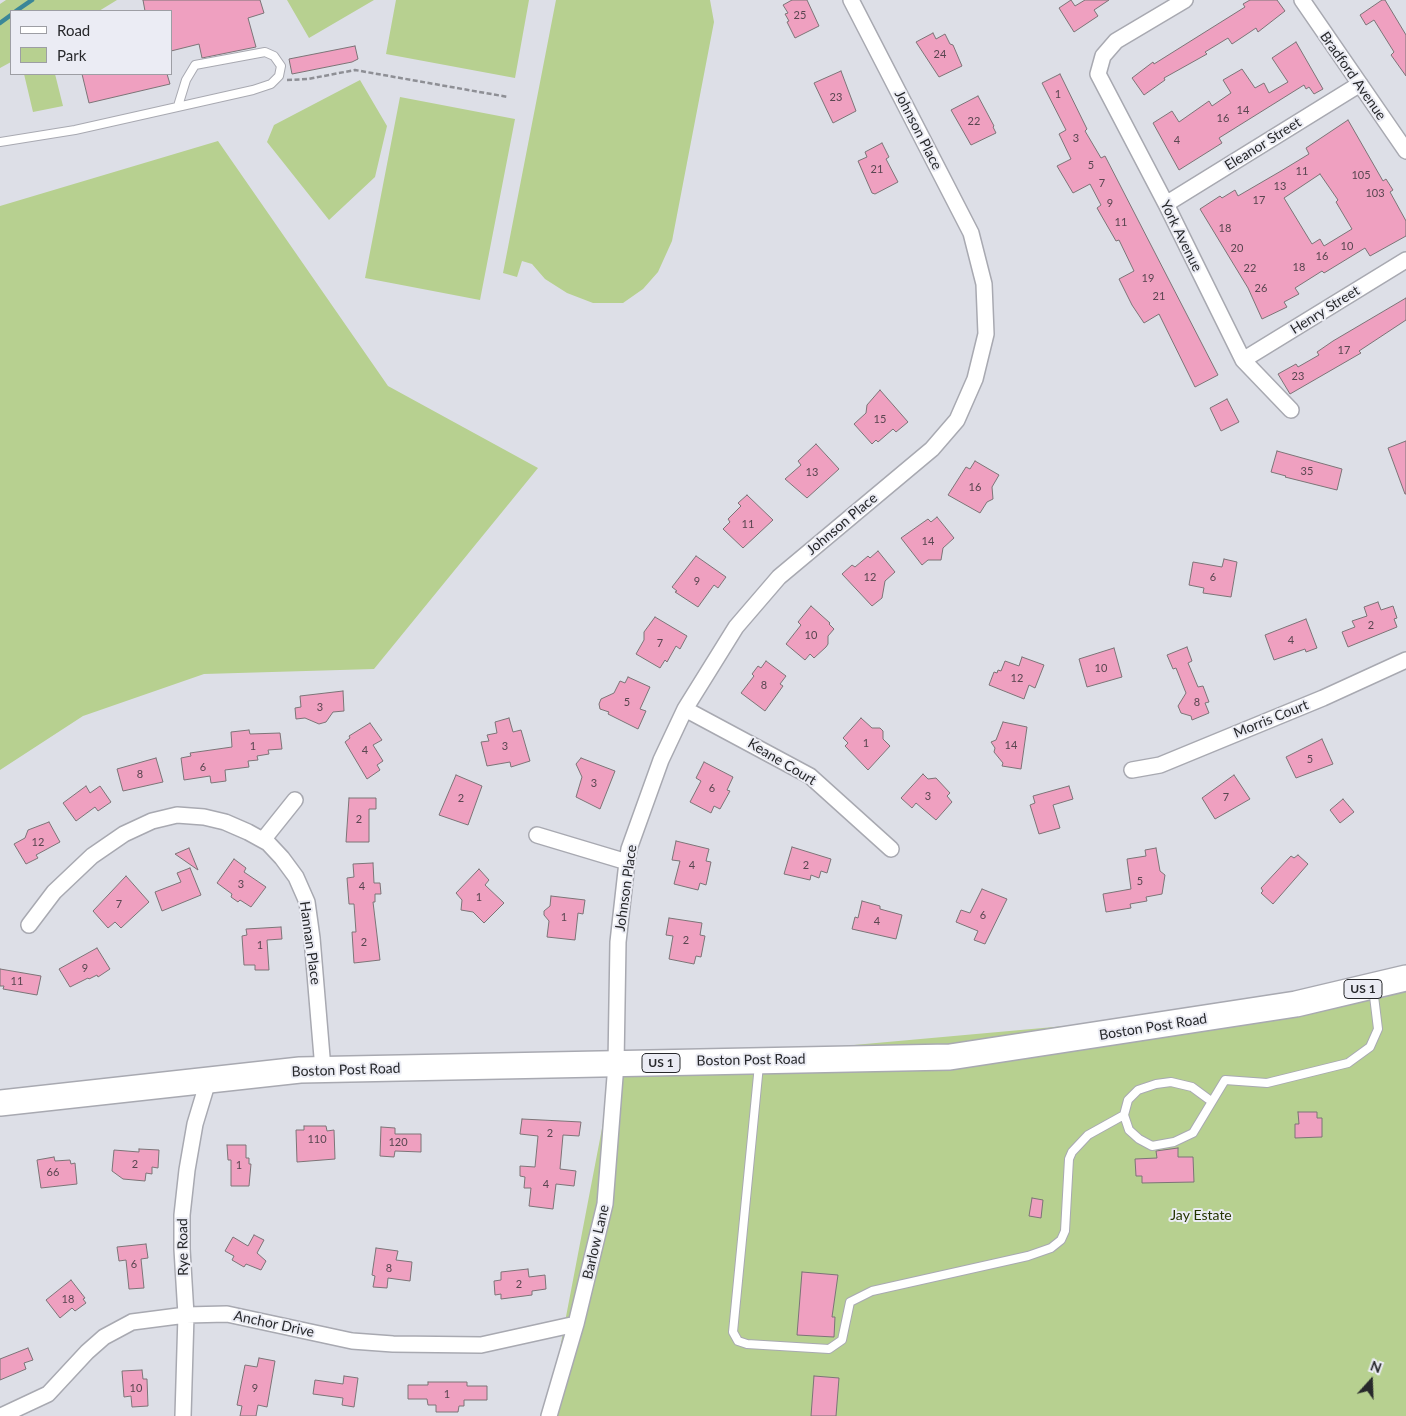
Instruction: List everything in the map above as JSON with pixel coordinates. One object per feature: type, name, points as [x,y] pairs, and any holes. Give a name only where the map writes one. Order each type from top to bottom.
[{"type":"main road","name":"Boston Post Road","points":[[0,1103],[208,1082],[300,1070],[950,1057],[1286,1006],[1406,978]]},
{"type":"street","name":"Johnson Place","points":[[616,1064],[618,942],[629,850],[661,760],[685,709],[736,627],[779,577],[932,449],[957,420],[975,379],[986,334],[984,284],[971,233],[851,0]]},
{"type":"street","name":"York Avenue","points":[[1185,0],[1116,41],[1103,56],[1098,74],[1166,204],[1243,360],[1291,410]]},
{"type":"street","name":"Bradford Avenue","points":[[1302,0],[1406,152]]},
{"type":"street","name":"Eleanor Street","points":[[1166,204],[1360,84]]},
{"type":"street","name":"Henry Street","points":[[1243,360],[1406,260]]},
{"type":"street","name":"Morris Court","points":[[1132,770],[1160,766],[1322,698],[1406,660]]},
{"type":"street","name":"Keane Court","points":[[685,709],[810,776],[891,849]]},
{"type":"street","points":[[263,840],[295,800]]},
{"type":"street","name":"Hannan Place","points":[[29,925],[54,892],[92,856],[124,834],[152,821],[177,815],[204,818],[225,822],[263,840],[282,858],[296,877],[306,902],[312,938],[323,1069]]},
{"type":"street","points":[[537,834],[627,862]]},
{"type":"street","name":"Barlow Lane","points":[[550,1416],[576,1324],[605,1204],[616,1064]]},
{"type":"street","name":"Rye Road","points":[[183,1416],[186,1314],[182,1215],[195,1124],[208,1082]]},
{"type":"street","name":"Anchor Drive","points":[[1,1416],[48,1394],[87,1352],[104,1337],[132,1322],[186,1314],[227,1314],[352,1341],[393,1344],[481,1345],[576,1324]]},
{"type":"lane","points":[[0,142],[75,130],[253,90],[271,84],[281,66],[274,56],[266,52],[196,65],[186,80],[178,106]]},
{"type":"lane","points":[[1211,1101],[1192,1087],[1171,1082],[1156,1084],[1138,1090],[1128,1100],[1124,1115],[1130,1130],[1139,1139],[1152,1146],[1174,1142],[1194,1133],[1225,1080],[1267,1083],[1348,1063],[1370,1047],[1378,1029],[1373,986]]},
{"type":"lane","points":[[760,1060],[733,1332],[738,1341],[747,1344],[829,1349],[842,1340],[850,1302],[872,1291],[1028,1256],[1051,1248],[1061,1240],[1065,1231],[1068,1168],[1072,1152],[1088,1135],[1124,1115]]},
{"type":"path","points":[[275,79],[308,79],[355,70],[508,97]]},
{"type":"green space","points":[[6,0],[117,0],[101,10],[10,10],[10,63],[0,68],[0,4]]},
{"type":"green space","points":[[287,0],[374,0],[309,38]]},
{"type":"green space","points":[[396,0],[529,0],[515,78],[386,54]]},
{"type":"green space","points":[[556,0],[710,0],[714,22],[672,241],[658,272],[643,289],[623,303],[593,303],[567,293],[545,279],[532,264],[522,261],[517,277],[503,273]]},
{"type":"green space","points":[[24,75],[55,75],[63,106],[33,112]]},
{"type":"green space","points":[[360,80],[387,126],[375,177],[329,220],[267,142],[274,125]]},
{"type":"green space","points":[[400,97],[515,119],[480,300],[365,278]]},
{"type":"green space","points":[[218,141],[388,386],[538,468],[374,669],[204,674],[83,716],[0,770],[0,206]]},
{"type":"green space","name":"Jay Estate","points":[[1398,981],[1406,988],[1406,1416],[547,1416],[617,1050],[654,1063],[1387,997]]},
{"type":"building","points":[[143,0],[260,0],[264,13],[248,18],[256,47],[202,58],[199,44],[172,51],[172,10],[145,10]]},
{"type":"building","points":[[792,0],[807,0],[819,26],[795,38],[787,22],[789,21],[785,14],[788,13],[783,5]]},
{"type":"building","points":[[1071,0],[1075,6],[1085,0],[1109,0],[1094,10],[1098,16],[1074,32],[1059,8]]},
{"type":"building","points":[[1250,0],[1277,0],[1285,11],[1258,32],[1256,28],[1232,44],[1228,38],[1205,52],[1207,54],[1164,78],[1165,80],[1144,95],[1132,78],[1153,62],[1154,64],[1245,7],[1243,4]]},
{"type":"building","points":[[1382,0],[1385,0],[1406,35],[1406,76],[1391,55],[1394,52],[1374,20],[1366,25],[1360,15]]},
{"type":"building","points":[[933,33],[936,39],[945,34],[950,44],[953,45],[962,66],[939,77],[916,42]]},
{"type":"building","points":[[1296,42],[1323,89],[1314,94],[1309,87],[1306,89],[1304,85],[1219,138],[1222,143],[1179,170],[1153,123],[1172,111],[1179,122],[1209,101],[1212,106],[1231,93],[1223,80],[1242,69],[1255,88],[1264,83],[1269,93],[1288,82],[1272,58]]},
{"type":"building","points":[[355,46],[358,59],[352,62],[292,74],[289,59]]},
{"type":"building","points":[[841,71],[856,111],[833,123],[814,83]]},
{"type":"building","points":[[1060,74],[1087,129],[1085,131],[1101,158],[1105,156],[1218,375],[1195,387],[1159,314],[1144,323],[1132,305],[1119,279],[1134,271],[1119,240],[1116,241],[1097,208],[1101,205],[1090,184],[1073,193],[1057,166],[1071,159],[1059,134],[1066,130],[1042,83]]},
{"type":"building","points":[[82,75],[167,75],[170,84],[89,103]]},
{"type":"building","points":[[978,96],[996,133],[971,145],[951,110]]},
{"type":"building","points":[[1348,120],[1383,181],[1386,179],[1393,190],[1390,192],[1406,221],[1406,236],[1370,256],[1365,248],[1324,273],[1322,271],[1295,288],[1299,294],[1284,302],[1287,307],[1262,319],[1248,288],[1200,209],[1220,196],[1222,198],[1235,190],[1238,196],[1309,154],[1306,148]],"holes":[[[1320,174],[1338,200],[1336,202],[1352,229],[1324,246],[1320,239],[1312,244],[1284,198]]]},
{"type":"building","points":[[882,143],[889,157],[886,159],[898,182],[875,194],[872,193],[858,161],[867,157],[865,152]]},
{"type":"building","points":[[1406,298],[1406,320],[1359,351],[1361,353],[1290,394],[1278,374],[1296,364],[1298,367],[1319,355],[1317,352],[1333,341]]},
{"type":"building","points":[[880,390],[908,422],[896,432],[893,429],[878,442],[876,440],[872,444],[854,424],[866,413],[867,405]]},
{"type":"building","points":[[1227,399],[1239,422],[1221,431],[1210,408]]},
{"type":"building","points":[[1406,441],[1406,494],[1405,494],[1388,448]]},
{"type":"building","points":[[816,444],[839,469],[807,498],[785,479],[801,465],[798,461]]},
{"type":"building","points":[[1277,451],[1342,469],[1337,490],[1271,472]]},
{"type":"building","points":[[975,461],[999,475],[992,487],[993,499],[987,502],[980,513],[948,495],[966,467],[970,469]]},
{"type":"building","points":[[747,495],[773,520],[743,548],[723,529],[730,522],[728,519],[741,506],[738,503]]},
{"type":"building","points":[[937,517],[954,538],[943,548],[941,560],[928,560],[922,565],[901,538],[928,519],[931,522]]},
{"type":"building","points":[[878,551],[895,572],[885,581],[882,598],[872,606],[842,574],[852,565],[855,567],[868,556],[870,558]]},
{"type":"building","points":[[696,556],[726,577],[718,588],[714,585],[698,607],[675,592],[677,591],[672,587]]},
{"type":"building","points":[[1224,559],[1237,562],[1231,597],[1203,593],[1204,588],[1189,585],[1193,562],[1222,567]]},
{"type":"building","points":[[1378,602],[1381,610],[1393,606],[1397,618],[1394,619],[1397,627],[1348,647],[1342,632],[1355,627],[1352,621],[1367,616],[1364,607]]},
{"type":"building","points":[[811,606],[834,629],[828,636],[826,647],[814,658],[810,654],[805,660],[786,644],[801,625],[798,622]]},
{"type":"building","points":[[655,617],[687,636],[680,649],[676,646],[667,662],[665,660],[660,668],[636,654],[644,640],[644,632]]},
{"type":"building","points":[[1306,619],[1317,648],[1306,652],[1305,649],[1274,660],[1265,635]]},
{"type":"building","points":[[1187,647],[1192,661],[1188,663],[1198,687],[1203,686],[1209,702],[1205,703],[1209,713],[1192,720],[1191,716],[1181,713],[1178,706],[1186,693],[1176,668],[1173,669],[1167,655]]},
{"type":"building","points":[[1114,648],[1122,677],[1087,687],[1079,659]]},
{"type":"building","points":[[1022,657],[1044,665],[1035,688],[1029,685],[1024,699],[989,685],[994,672],[1001,671],[1005,661],[1019,666]]},
{"type":"building","points":[[766,661],[786,676],[780,684],[783,686],[765,711],[741,693],[754,676],[752,674],[758,666],[761,668]]},
{"type":"building","points":[[628,677],[650,687],[640,709],[646,711],[638,729],[608,714],[609,712],[600,709],[599,704],[601,699],[614,693],[620,681],[625,683]]},
{"type":"building","points":[[343,691],[344,711],[333,712],[326,722],[319,724],[305,718],[296,719],[295,708],[301,707],[300,696]]},
{"type":"building","points":[[509,718],[513,732],[521,730],[530,761],[511,767],[510,762],[487,766],[481,742],[489,741],[487,735],[497,733],[495,722]]},
{"type":"building","points":[[861,718],[872,728],[880,728],[883,731],[883,739],[890,746],[868,770],[845,746],[848,743],[843,738]]},
{"type":"building","points":[[1003,722],[1027,727],[1021,769],[1002,766],[1003,763],[994,752],[995,748],[991,742],[996,740]]},
{"type":"building","points":[[370,723],[382,740],[373,745],[383,761],[377,765],[380,770],[367,779],[345,742],[350,738],[349,736]]},
{"type":"building","points":[[249,730],[250,734],[280,733],[282,749],[268,750],[269,754],[257,756],[258,760],[248,761],[249,767],[225,770],[226,781],[211,783],[210,776],[184,780],[181,758],[191,756],[190,753],[232,747],[231,732]]},
{"type":"building","points":[[1322,739],[1333,764],[1296,778],[1286,757]]},
{"type":"building","points":[[156,758],[163,782],[123,791],[117,769]]},
{"type":"building","points":[[581,758],[615,771],[600,809],[576,797],[582,777],[576,764]]},
{"type":"building","points":[[704,762],[733,777],[727,790],[730,791],[720,809],[714,806],[711,813],[690,802],[701,781],[696,778]]},
{"type":"building","points":[[923,774],[928,779],[936,778],[950,793],[947,796],[952,802],[936,820],[916,803],[912,808],[901,798]]},
{"type":"building","points":[[456,775],[482,786],[468,825],[439,815]]},
{"type":"building","points":[[1234,775],[1250,799],[1215,819],[1202,798]]},
{"type":"building","points":[[86,786],[90,793],[100,786],[111,802],[98,811],[95,807],[76,821],[63,803]]},
{"type":"building","points":[[1069,786],[1073,799],[1053,805],[1060,828],[1039,834],[1030,805],[1035,803],[1033,796]]},
{"type":"building","points":[[349,798],[376,798],[376,809],[369,809],[369,842],[346,842]]},
{"type":"building","points":[[1343,799],[1354,812],[1340,823],[1330,810]]},
{"type":"building","points":[[49,822],[60,842],[36,855],[38,858],[26,864],[14,844],[25,838],[28,830]]},
{"type":"building","points":[[676,841],[709,849],[706,861],[711,862],[706,885],[700,883],[698,890],[674,884],[680,861],[672,860]]},
{"type":"building","points":[[792,847],[831,859],[827,873],[821,871],[819,878],[811,875],[810,880],[784,874]]},
{"type":"building","points":[[189,848],[198,870],[175,854]]},
{"type":"building","points":[[1156,848],[1160,871],[1165,875],[1162,894],[1146,897],[1147,901],[1130,904],[1131,908],[1106,912],[1103,894],[1131,889],[1127,859],[1146,856],[1145,850]]},
{"type":"building","points":[[1298,855],[1308,864],[1273,904],[1261,893],[1263,891],[1261,888],[1291,856],[1294,858]]},
{"type":"building","points":[[234,859],[246,868],[244,872],[266,887],[251,907],[240,900],[238,902],[231,897],[232,894],[217,883]]},
{"type":"building","points":[[373,863],[374,883],[380,883],[381,894],[375,894],[375,902],[373,902],[380,960],[354,963],[352,932],[356,932],[354,904],[349,904],[347,878],[354,877],[353,864]]},
{"type":"building","points":[[190,868],[201,895],[162,911],[155,892],[181,882],[177,873]]},
{"type":"building","points":[[479,869],[489,880],[485,885],[504,903],[484,923],[473,912],[461,910],[462,900],[456,893]]},
{"type":"building","points":[[126,876],[149,902],[121,928],[115,922],[108,928],[93,911]]},
{"type":"building","points":[[982,889],[1007,899],[985,944],[974,940],[978,931],[956,922],[961,910],[970,913]]},
{"type":"building","points":[[551,896],[585,900],[583,914],[578,913],[575,940],[547,937],[549,921],[544,915],[544,911],[550,906]]},
{"type":"building","points":[[862,901],[880,906],[880,909],[902,915],[896,939],[852,929],[855,917],[858,918]]},
{"type":"building","points":[[669,918],[702,923],[700,935],[705,936],[701,957],[696,956],[694,964],[669,959],[673,936],[666,935]]},
{"type":"building","points":[[281,927],[282,939],[267,940],[269,970],[255,970],[255,965],[244,965],[242,936],[247,935],[246,929]]},
{"type":"building","points":[[97,948],[110,969],[98,977],[97,975],[88,978],[70,987],[59,969]]},
{"type":"building","points":[[0,969],[41,976],[37,995],[3,989],[4,986],[0,986]]},
{"type":"building","points":[[1298,1112],[1317,1112],[1317,1118],[1322,1118],[1322,1137],[1295,1138],[1295,1124],[1299,1124]]},
{"type":"building","points":[[522,1119],[581,1122],[579,1136],[563,1135],[560,1169],[576,1171],[574,1186],[556,1184],[553,1209],[529,1206],[531,1188],[524,1188],[525,1177],[520,1176],[520,1166],[535,1167],[538,1136],[520,1134]]},
{"type":"building","points":[[304,1126],[326,1126],[327,1131],[334,1130],[335,1159],[297,1162],[296,1130],[304,1130]]},
{"type":"building","points":[[381,1127],[395,1128],[395,1134],[421,1134],[421,1152],[395,1151],[394,1157],[380,1156]]},
{"type":"building","points":[[227,1145],[246,1145],[246,1158],[249,1158],[249,1164],[251,1164],[249,1186],[231,1186],[231,1160],[228,1160]]},
{"type":"building","points":[[1178,1148],[1178,1157],[1193,1157],[1194,1182],[1142,1183],[1142,1176],[1136,1176],[1135,1159],[1157,1158],[1156,1151]]},
{"type":"building","points":[[139,1149],[159,1150],[158,1168],[152,1167],[152,1174],[146,1173],[145,1181],[123,1179],[112,1171],[114,1150],[139,1152]]},
{"type":"building","points":[[54,1157],[55,1161],[70,1160],[71,1164],[75,1163],[77,1184],[41,1188],[37,1160]]},
{"type":"building","points":[[1032,1198],[1043,1200],[1041,1218],[1029,1216]]},
{"type":"building","points":[[254,1235],[264,1240],[257,1253],[266,1261],[261,1270],[246,1264],[244,1267],[232,1260],[234,1256],[225,1251],[233,1237],[248,1246]]},
{"type":"building","points":[[146,1244],[148,1258],[141,1259],[144,1288],[129,1289],[126,1260],[119,1261],[117,1247]]},
{"type":"building","points":[[376,1248],[398,1251],[396,1260],[412,1262],[410,1281],[388,1278],[387,1288],[373,1287],[375,1276],[372,1275]]},
{"type":"building","points":[[528,1269],[529,1277],[545,1275],[546,1289],[532,1291],[532,1295],[501,1299],[501,1294],[495,1295],[494,1281],[501,1280],[501,1272]]},
{"type":"building","points":[[802,1272],[838,1275],[832,1317],[835,1317],[834,1337],[797,1335]]},
{"type":"building","points":[[71,1280],[85,1298],[83,1299],[86,1303],[75,1311],[72,1308],[60,1318],[46,1300]]},
{"type":"building","points":[[28,1348],[33,1360],[24,1363],[26,1369],[0,1380],[0,1359]]},
{"type":"building","points":[[259,1358],[275,1361],[267,1407],[258,1405],[256,1416],[240,1416],[242,1406],[237,1405],[245,1365],[257,1367]]},
{"type":"building","points":[[142,1370],[143,1379],[147,1379],[148,1406],[132,1407],[131,1396],[124,1397],[122,1371]]},
{"type":"building","points":[[344,1376],[358,1378],[354,1407],[342,1405],[343,1398],[313,1394],[315,1380],[343,1384]]},
{"type":"building","points":[[814,1376],[839,1378],[836,1416],[811,1416]]},
{"type":"building","points":[[428,1382],[467,1382],[467,1386],[487,1386],[487,1400],[464,1400],[464,1406],[459,1406],[458,1412],[436,1412],[436,1405],[428,1405],[427,1399],[408,1399],[408,1385],[428,1385]]},
{"type":"waterway","points":[[17,10],[32,0]]},
{"type":"waterway","points":[[0,23],[10,16]]}]
